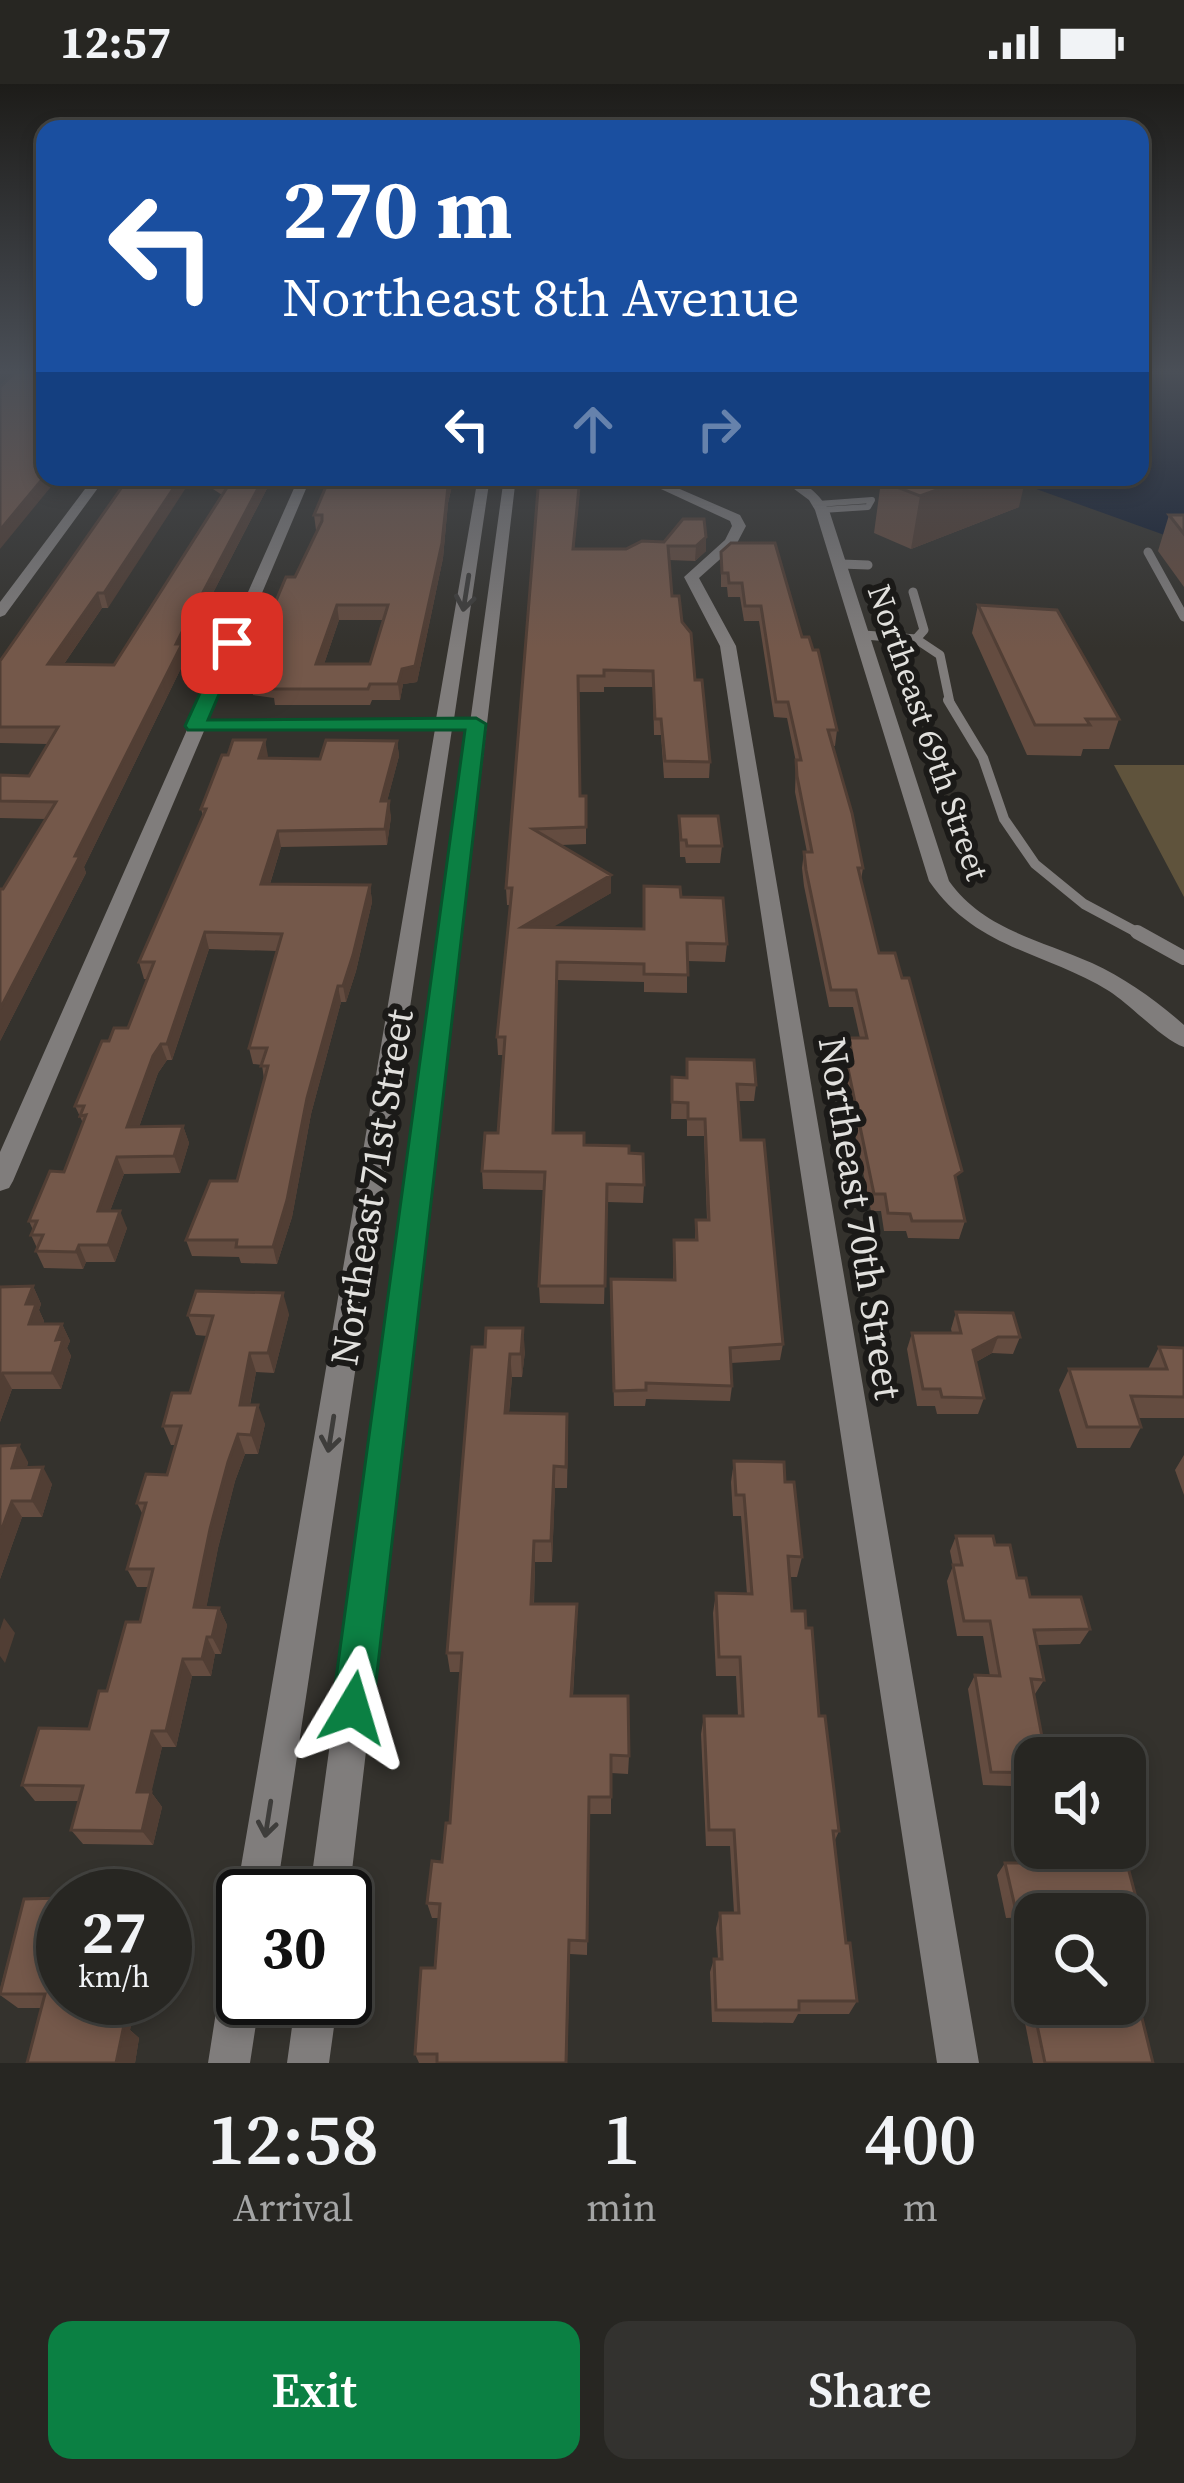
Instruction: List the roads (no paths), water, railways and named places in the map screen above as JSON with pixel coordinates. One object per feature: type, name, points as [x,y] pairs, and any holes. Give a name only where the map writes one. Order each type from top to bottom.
[{"type":"street","points":[[0,612],[93,486]]},
{"type":"street","points":[[0,1180],[301,486]]},
{"type":"street","name":"Northeast 71st Street","points":[[260,1869],[483,486]]},
{"type":"street","name":"Northeast 71st Street","points":[[332,1869],[509,486]]},
{"type":"street","name":"Northeast 70th Street","points":[[661,486],[735,518],[739,526],[730,542],[691,577],[728,646],[958,2063]]},
{"type":"street","points":[[795,486],[820,507]]},
{"type":"street","name":"Northeast 69th Street","points":[[820,507],[949,898],[964,916],[989,932],[1086,969],[1118,988],[1184,1039]]},
{"type":"street","points":[[195,726],[476,724]]},
{"type":"street","points":[[229,2063],[235,2025]]},
{"type":"street","points":[[308,2063],[313,2025]]},
{"type":"lane","points":[[820,507],[868,507],[876,499]]},
{"type":"lane","points":[[1148,552],[1184,617]]},
{"type":"lane","points":[[841,565],[868,565]]},
{"type":"lane","points":[[914,592],[924,630],[916,639]]},
{"type":"lane","points":[[864,635],[916,639],[940,655],[945,694],[983,758],[1004,818],[1035,864],[1084,904],[1184,958]]},
{"type":"water","points":[[1149,463],[1184,463],[1184,542],[1028,486],[1149,486]]}]
